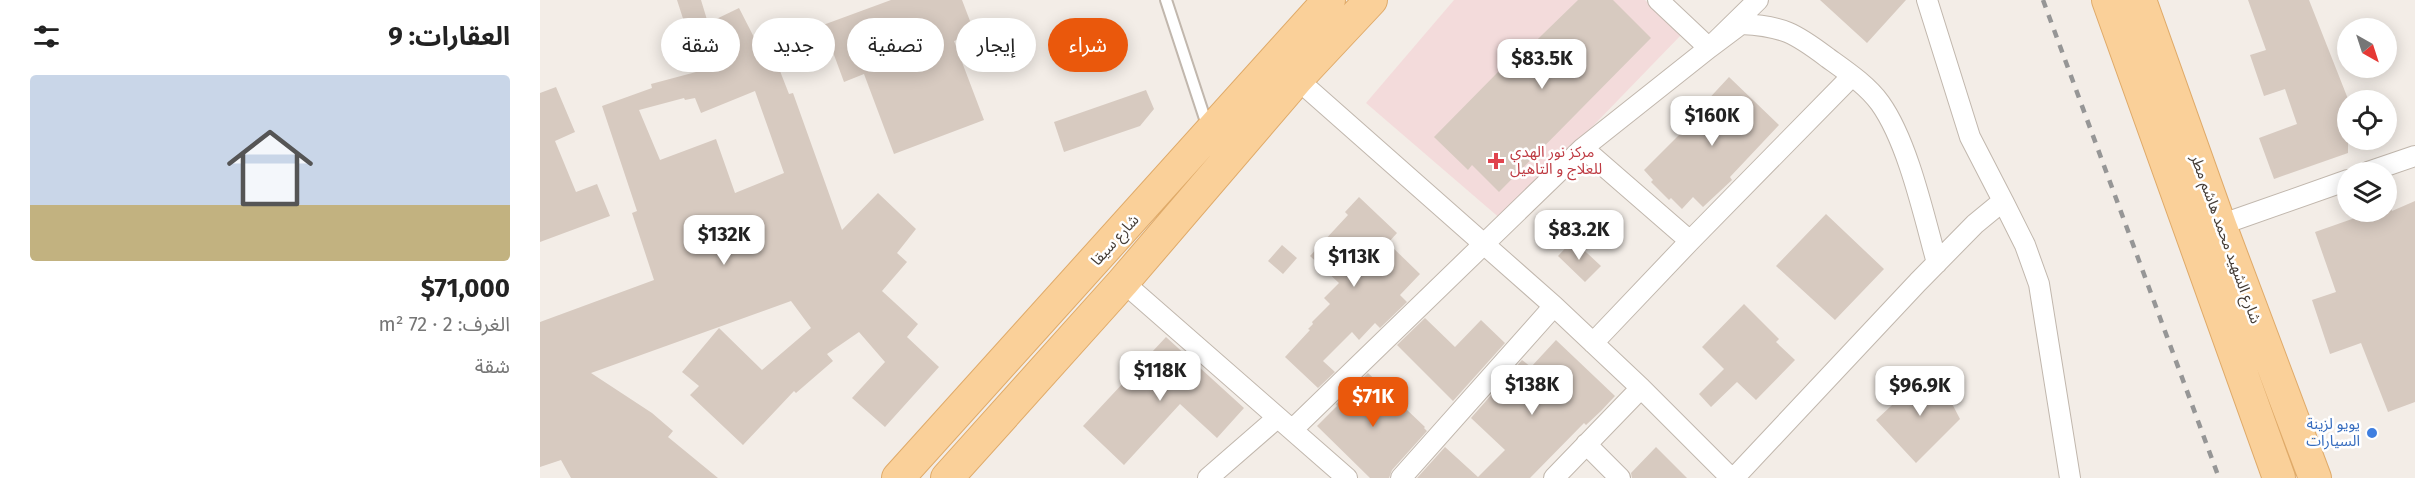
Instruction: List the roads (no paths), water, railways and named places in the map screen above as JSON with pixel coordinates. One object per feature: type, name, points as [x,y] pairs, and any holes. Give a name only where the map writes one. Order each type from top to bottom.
[{"type":"main road","name":"شارع سيقا","points":[[898,478],[1329,0]]},
{"type":"main road","points":[[947,478],[1123,282],[1298,79],[1371,0]]},
{"type":"main road","name":"شارع الشهيد محمد هاشم مطر","points":[[2108,0],[2279,478]]},
{"type":"main road","name":"شارع الشهيد محمد هاشم مطر","points":[[2140,0],[2220,225],[2315,478]]},
{"type":"street","points":[[1658,0],[1709,48]]},
{"type":"street","points":[[1709,48],[1758,0]]},
{"type":"street","points":[[1927,0],[1970,137],[2025,245],[2039,285],[2070,478]]},
{"type":"street","points":[[1208,478],[1285,423],[1583,148],[1741,24],[1770,25],[1800,37],[1852,76],[1879,102],[1895,128],[1920,199],[1937,263]]},
{"type":"street","points":[[1593,343],[1852,76]]},
{"type":"street","points":[[1298,79],[1554,306],[1733,478],[1975,224],[2004,201]]},
{"type":"street","points":[[1583,148],[1690,241]]},
{"type":"street","points":[[2397,162],[2415,156]]},
{"type":"street","points":[[2220,225],[2337,184]]},
{"type":"street","points":[[1123,282],[1347,478]]},
{"type":"street","points":[[1401,478],[1554,306]]},
{"type":"street","points":[[1554,478],[1641,388]]},
{"type":"street","points":[[1586,444],[1620,478]]},
{"type":"lane","points":[[1166,0],[1210,134]]},
{"type":"railway","points":[[2043,0],[2219,478]]},
{"type":"place","name":"مركز نور الهدي للعلاج و التاهيل","points":[[1496,161]]},
{"type":"place","name":"يويو لزينة السيارات","points":[[2372,433]]}]
